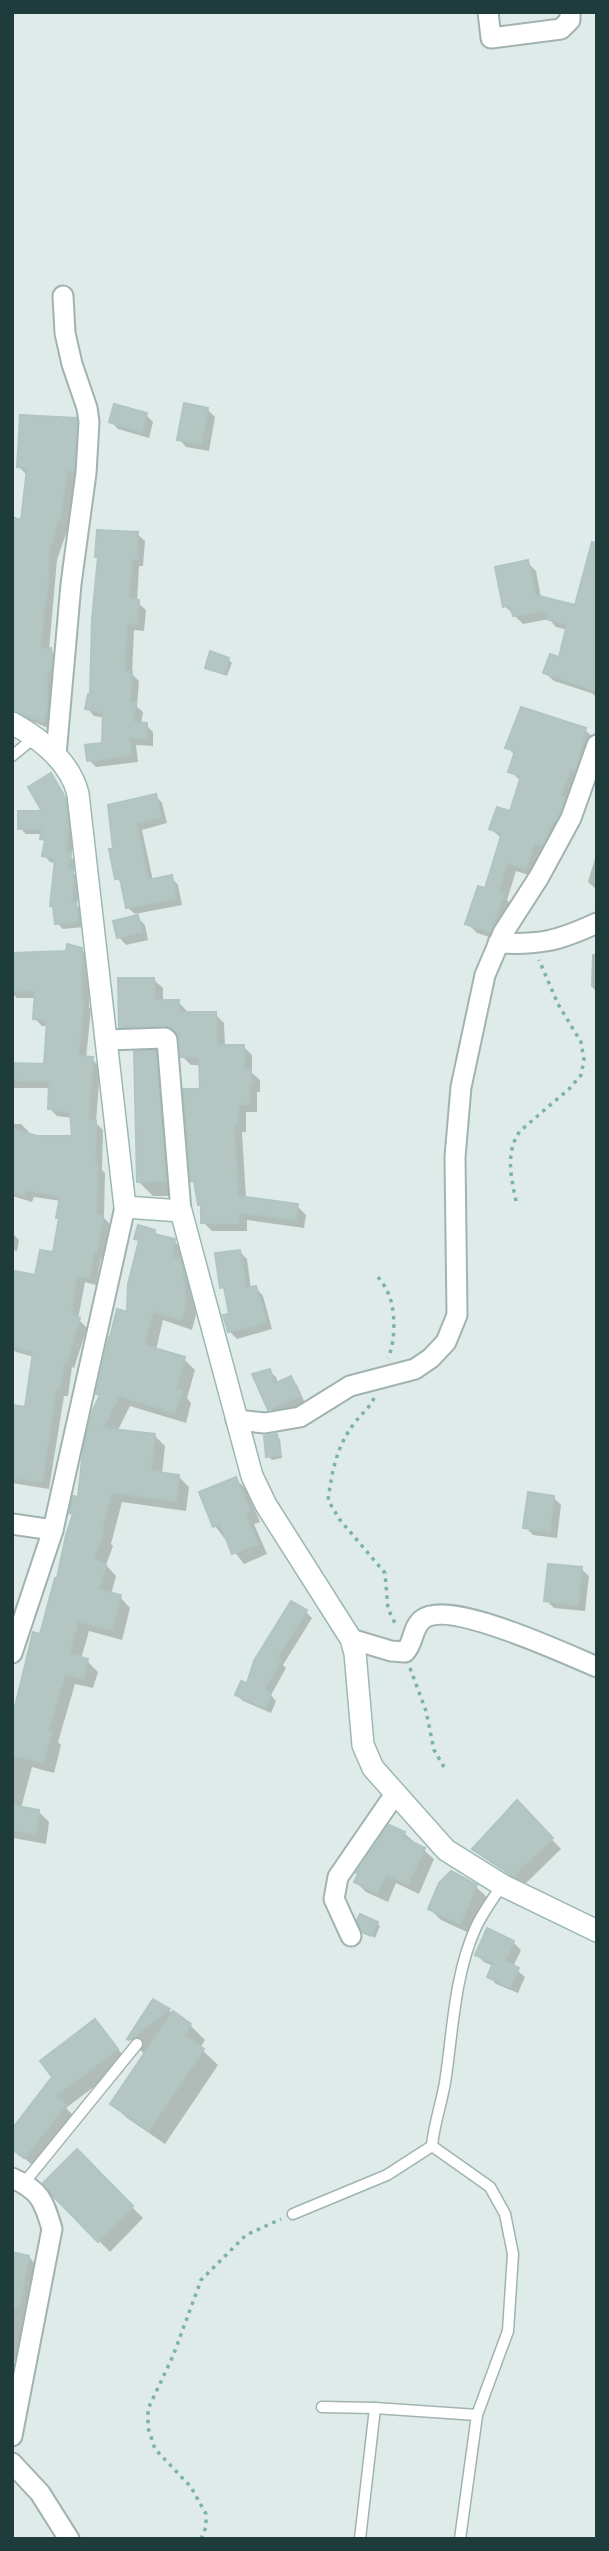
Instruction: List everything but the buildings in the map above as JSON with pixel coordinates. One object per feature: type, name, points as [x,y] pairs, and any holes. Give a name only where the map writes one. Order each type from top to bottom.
[{"type":"street","points":[[488,12],[491,37],[561,29],[570,20],[570,12]]},
{"type":"street","points":[[56,755],[89,422],[88,408],[65,333],[62,296]]},
{"type":"street","points":[[12,723],[35,737],[56,755],[67,767],[78,794],[125,1207],[53,1530],[12,1653]]},
{"type":"street","points":[[236,1420],[265,1423],[295,1419],[350,1386],[415,1369],[431,1358],[446,1342],[455,1324],[455,1157],[461,1087],[485,975],[498,943],[539,877],[571,818],[597,745]]},
{"type":"street","points":[[498,943],[533,945],[567,937],[597,923]]},
{"type":"street","points":[[107,1040],[167,1040],[181,1211],[236,1420],[252,1476],[266,1505],[351,1639],[355,1653],[363,1745],[373,1768],[439,1844],[502,1885],[597,1931]]},
{"type":"street","points":[[125,1207],[181,1211]]},
{"type":"street","points":[[12,1524],[53,1530]]},
{"type":"street","points":[[351,1639],[391,1651],[405,1652],[424,1618],[435,1615],[455,1616],[477,1620],[597,1667]]},
{"type":"street","points":[[351,1936],[334,1899],[338,1877],[395,1794]]},
{"type":"street","points":[[12,2436],[52,2229],[46,2207],[37,2192],[18,2181]]},
{"type":"street","points":[[12,2463],[40,2493],[69,2539]]},
{"type":"lane","points":[[12,756],[35,737]]},
{"type":"lane","points":[[432,2146],[434,2126],[446,2080],[458,1993],[468,1951],[477,1926],[502,1885]]},
{"type":"lane","points":[[18,2181],[137,2044]]},
{"type":"lane","points":[[293,2214],[387,2175],[432,2146]]},
{"type":"lane","points":[[432,2146],[490,2187],[505,2214],[513,2254],[508,2331],[477,2414],[460,2539]]},
{"type":"lane","points":[[322,2407],[477,2414]]},
{"type":"lane","points":[[360,2539],[376,2408]]},
{"type":"path","points":[[516,1201],[511,1178],[511,1146],[514,1139],[581,1075],[584,1060],[580,1042],[558,1004],[533,945]]},
{"type":"path","points":[[378,1277],[388,1292],[392,1307],[391,1351],[379,1379],[377,1393],[370,1406],[353,1425],[335,1458],[328,1500],[340,1520],[385,1573],[388,1609],[426,1711],[434,1750],[444,1767]]},
{"type":"path","points":[[201,2539],[206,2527],[206,2514],[191,2487],[155,2449],[148,2428],[148,2409],[173,2356],[201,2280],[246,2235],[293,2214]]}]
